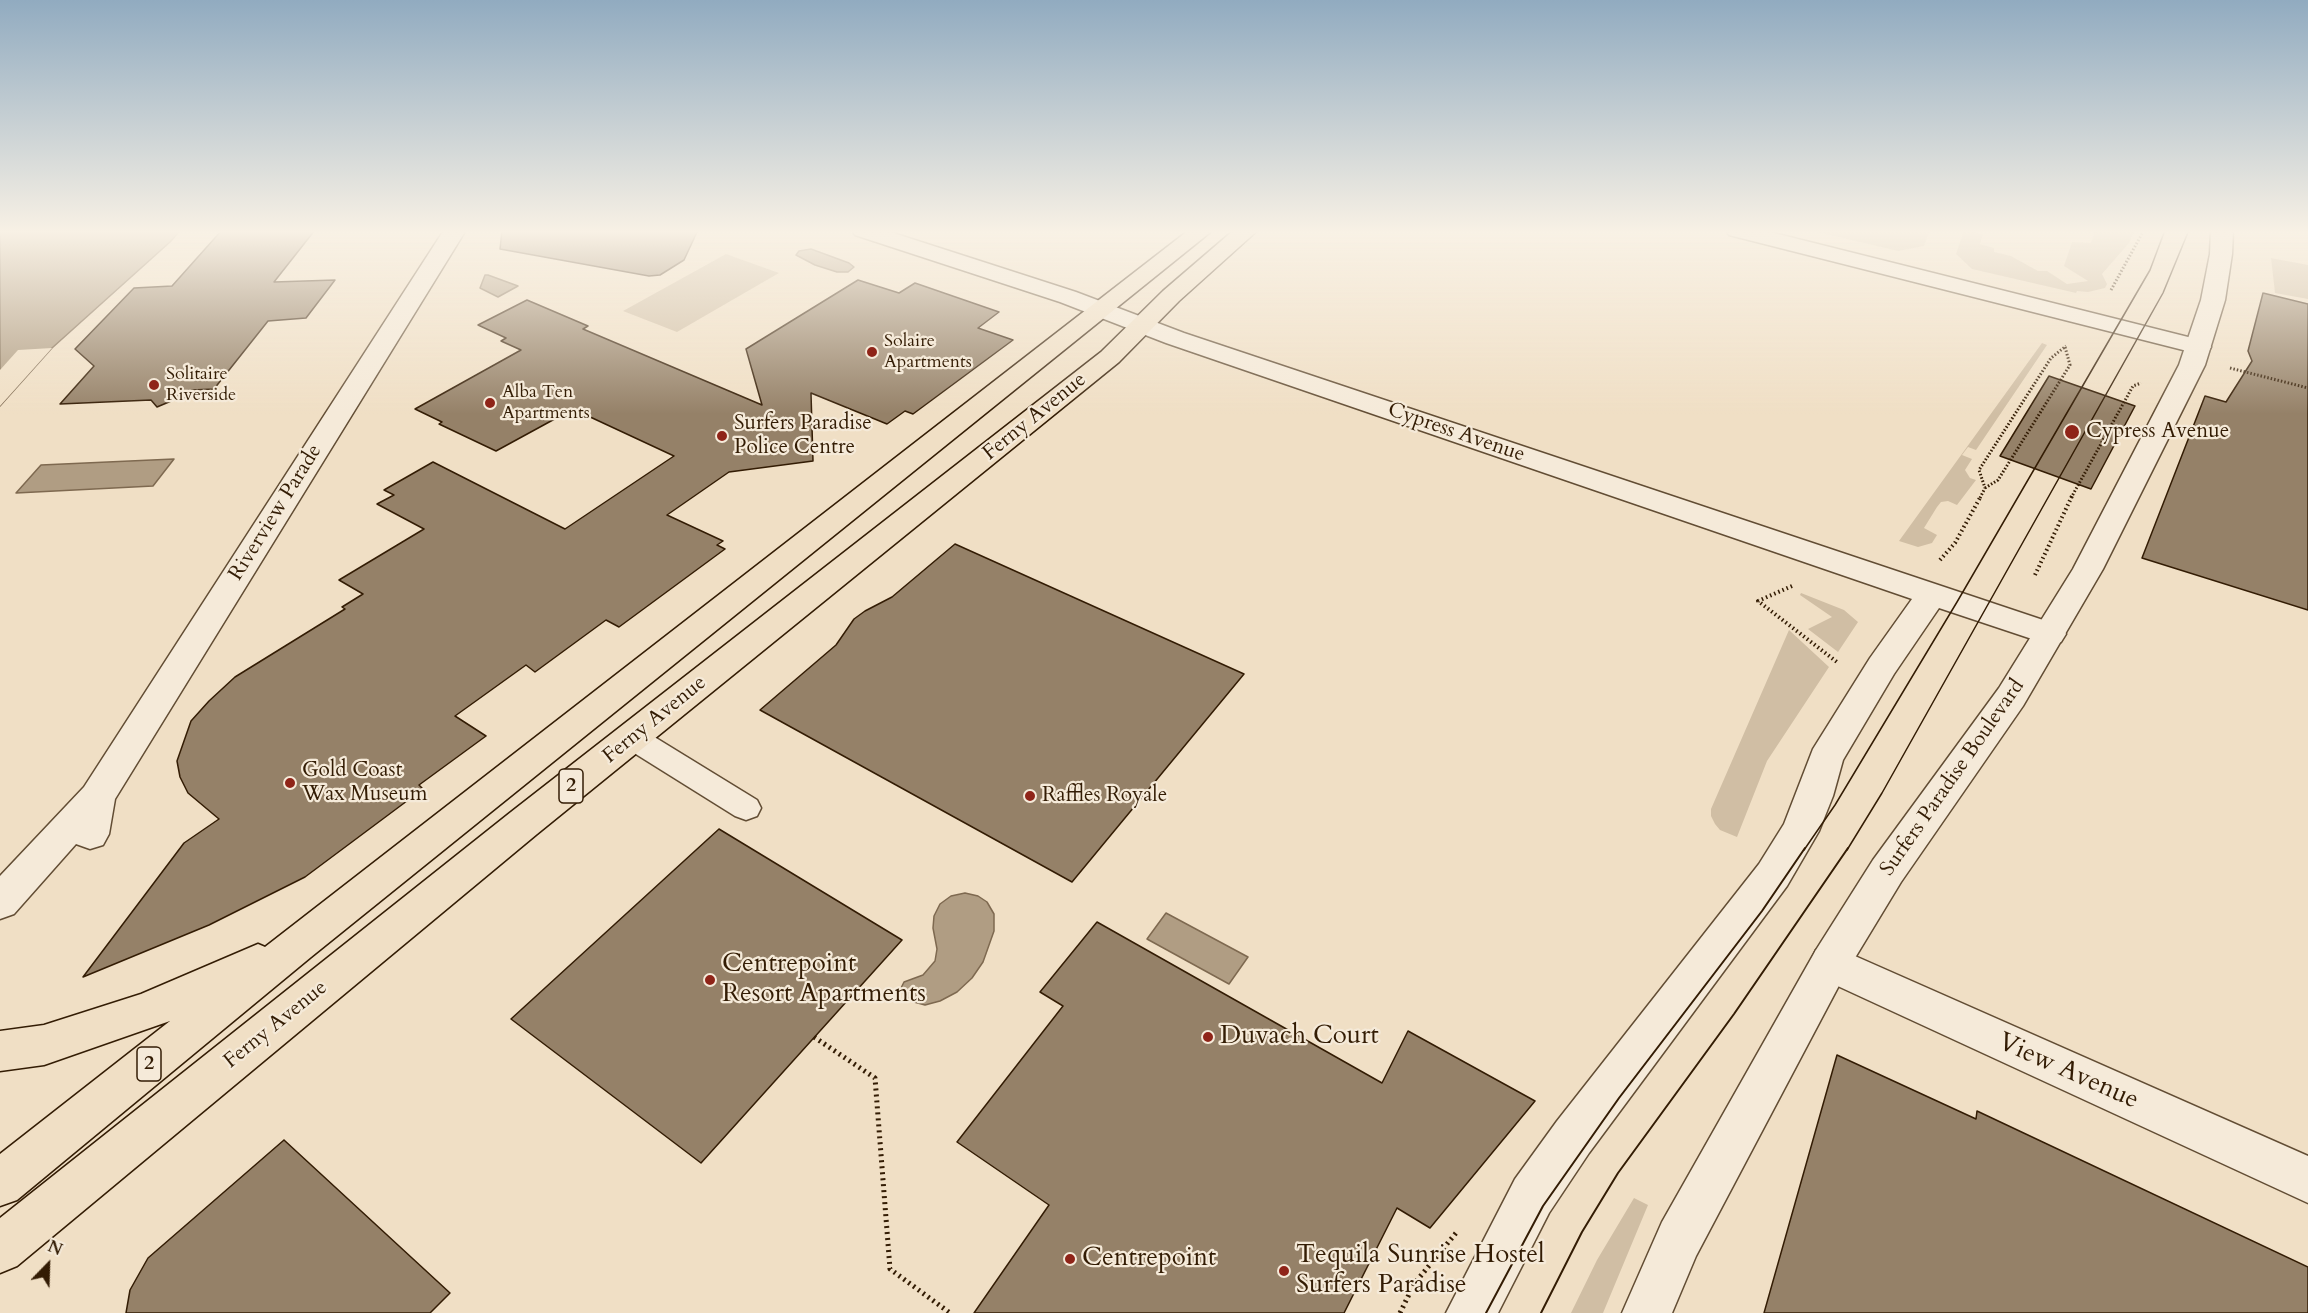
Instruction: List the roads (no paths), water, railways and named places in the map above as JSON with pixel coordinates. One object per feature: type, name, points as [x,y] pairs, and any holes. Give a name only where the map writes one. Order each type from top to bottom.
[{"type":"highway","name":"Ferny Avenue","points":[[0,1183],[297,945],[1124,291]]},
{"type":"highway","name":"Ferny Avenue","points":[[0,1249],[515,830],[1110,357],[1176,291]]},
{"type":"highway","points":[[0,1052],[44,1045],[149,1010],[297,945]]},
{"type":"street","name":"Riverview Parade","points":[[0,902],[97,797],[416,291]]},
{"type":"street","name":"Cypress Avenue","points":[[1048,291],[1102,309],[1175,338],[1934,579],[2050,634]]},
{"type":"street","points":[[1979,291],[2199,347]]},
{"type":"street","name":"Surfers Paradise Boulevard","points":[[1647,1313],[1679,1239],[1830,963],[1887,872],[2011,697],[2088,569],[2183,387],[2199,347],[2215,291]]},
{"type":"street","points":[[1471,1313],[1532,1196],[1567,1145],[1773,875],[1800,831],[1815,796],[1826,759],[1934,579]]},
{"type":"street","name":"Riverview Parade","points":[[90,834],[97,797]]},
{"type":"street","name":"View Avenue","points":[[1830,963],[2308,1180]]},
{"type":"lane","points":[[633,738],[746,808]]},
{"type":"tram line","points":[[1804,850],[1835,805],[1957,602],[2138,291]]},
{"type":"tram line","points":[[1847,850],[1882,793],[2164,291]]},
{"type":"tram line","points":[[1486,1313],[1543,1206],[1619,1098],[1762,911],[1805,848]]},
{"type":"tram line","points":[[1541,1313],[1582,1232],[1618,1173],[1734,1014],[1848,848]]},
{"type":"place","name":"Solaire Apartments","points":[[872,352]]},
{"type":"place","name":"Solitaire Riverside","points":[[154,385]]},
{"type":"place","name":"Alba Ten Apartments","points":[[490,403]]},
{"type":"place","name":"Cypress Avenue","points":[[2072,432]]},
{"type":"place","name":"Surfers Paradise Police Centre","points":[[722,436]]},
{"type":"place","name":"Gold Coast Wax Museum","points":[[290,783]]},
{"type":"place","name":"Raffles Royale","points":[[1030,796]]},
{"type":"place","name":"Centrepoint Resort Apartments","points":[[710,980]]},
{"type":"place","name":"Duvach Court","points":[[1208,1037]]},
{"type":"place","name":"Centrepoint","points":[[1070,1259]]},
{"type":"place","name":"Tequila Sunrise Hostel Surfers Paradise","points":[[1284,1271]]}]
